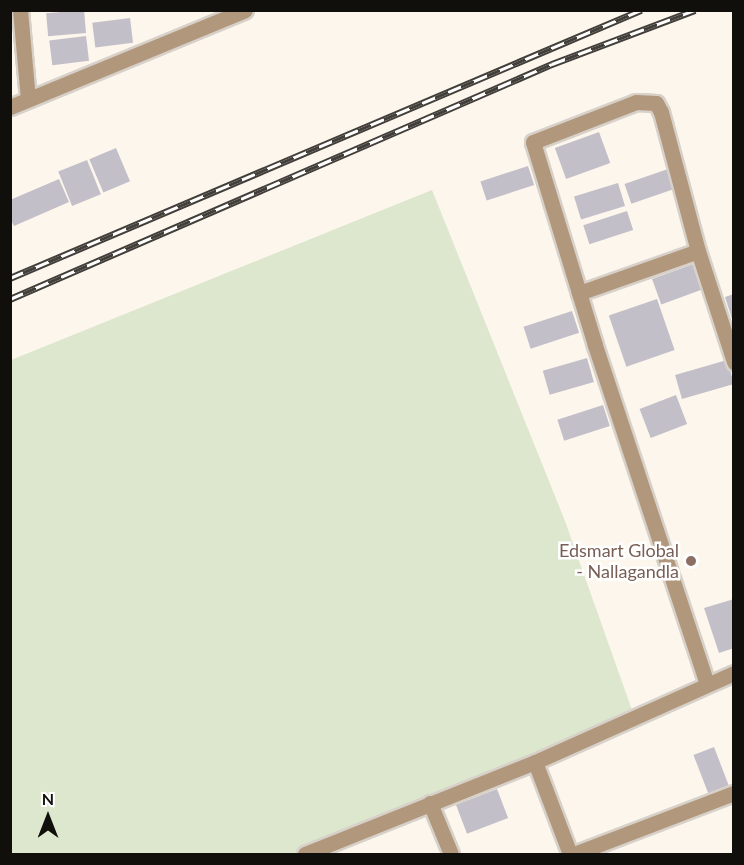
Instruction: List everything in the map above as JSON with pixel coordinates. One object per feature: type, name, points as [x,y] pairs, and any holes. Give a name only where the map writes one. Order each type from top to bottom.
[{"type":"street","points":[[20,10],[28,99]]},
{"type":"street","points":[[10,107],[245,10]]},
{"type":"street","points":[[707,684],[579,293],[533,142],[636,102],[656,103],[661,112],[698,251],[734,362]]},
{"type":"street","points":[[579,293],[698,251]]},
{"type":"street","points":[[305,855],[535,762],[734,673]]},
{"type":"street","points":[[535,762],[570,855]]},
{"type":"street","points":[[574,855],[734,793]]},
{"type":"street","points":[[430,803],[451,855]]},
{"type":"green space","points":[[432,190],[565,521],[638,727],[325,854],[11,854],[11,360]]},
{"type":"building","points":[[84,10],[86,33],[48,36],[46,13]]},
{"type":"building","points":[[130,18],[133,43],[95,47],[92,23]]},
{"type":"building","points":[[86,36],[89,61],[52,65],[49,41]]},
{"type":"building","points":[[599,132],[610,163],[566,179],[555,148]]},
{"type":"building","points":[[116,148],[130,181],[103,192],[89,159]]},
{"type":"building","points":[[87,160],[101,194],[72,206],[58,172]]},
{"type":"building","points":[[528,166],[534,185],[487,200],[480,181]]},
{"type":"building","points":[[668,169],[675,189],[631,204],[625,184]]},
{"type":"building","points":[[59,179],[69,202],[14,226],[10,218],[10,200]]},
{"type":"building","points":[[618,183],[625,206],[581,219],[574,196]]},
{"type":"building","points":[[627,211],[633,230],[589,244],[583,225]]},
{"type":"building","points":[[699,262],[708,287],[661,304],[652,279]]},
{"type":"building","points":[[734,294],[734,322],[733,322],[725,297]]},
{"type":"building","points":[[657,299],[675,350],[626,367],[609,316]]},
{"type":"building","points":[[572,311],[579,333],[531,349],[523,327]]},
{"type":"building","points":[[587,358],[594,382],[550,395],[543,371]]},
{"type":"building","points":[[727,360],[734,384],[682,399],[675,375]]},
{"type":"building","points":[[676,395],[687,424],[651,438],[640,409]]},
{"type":"building","points":[[603,405],[610,426],[564,441],[557,420]]},
{"type":"building","points":[[734,599],[734,648],[719,653],[704,608]]},
{"type":"building","points":[[714,747],[729,786],[709,794],[693,755]]},
{"type":"building","points":[[497,789],[508,818],[467,834],[456,805]]},
{"type":"railway","points":[[10,278],[641,10]]},
{"type":"railway","points":[[10,299],[552,64],[695,10]]},
{"type":"place","name":"Edsmart Global - Nallagandla","points":[[691,561]]}]
